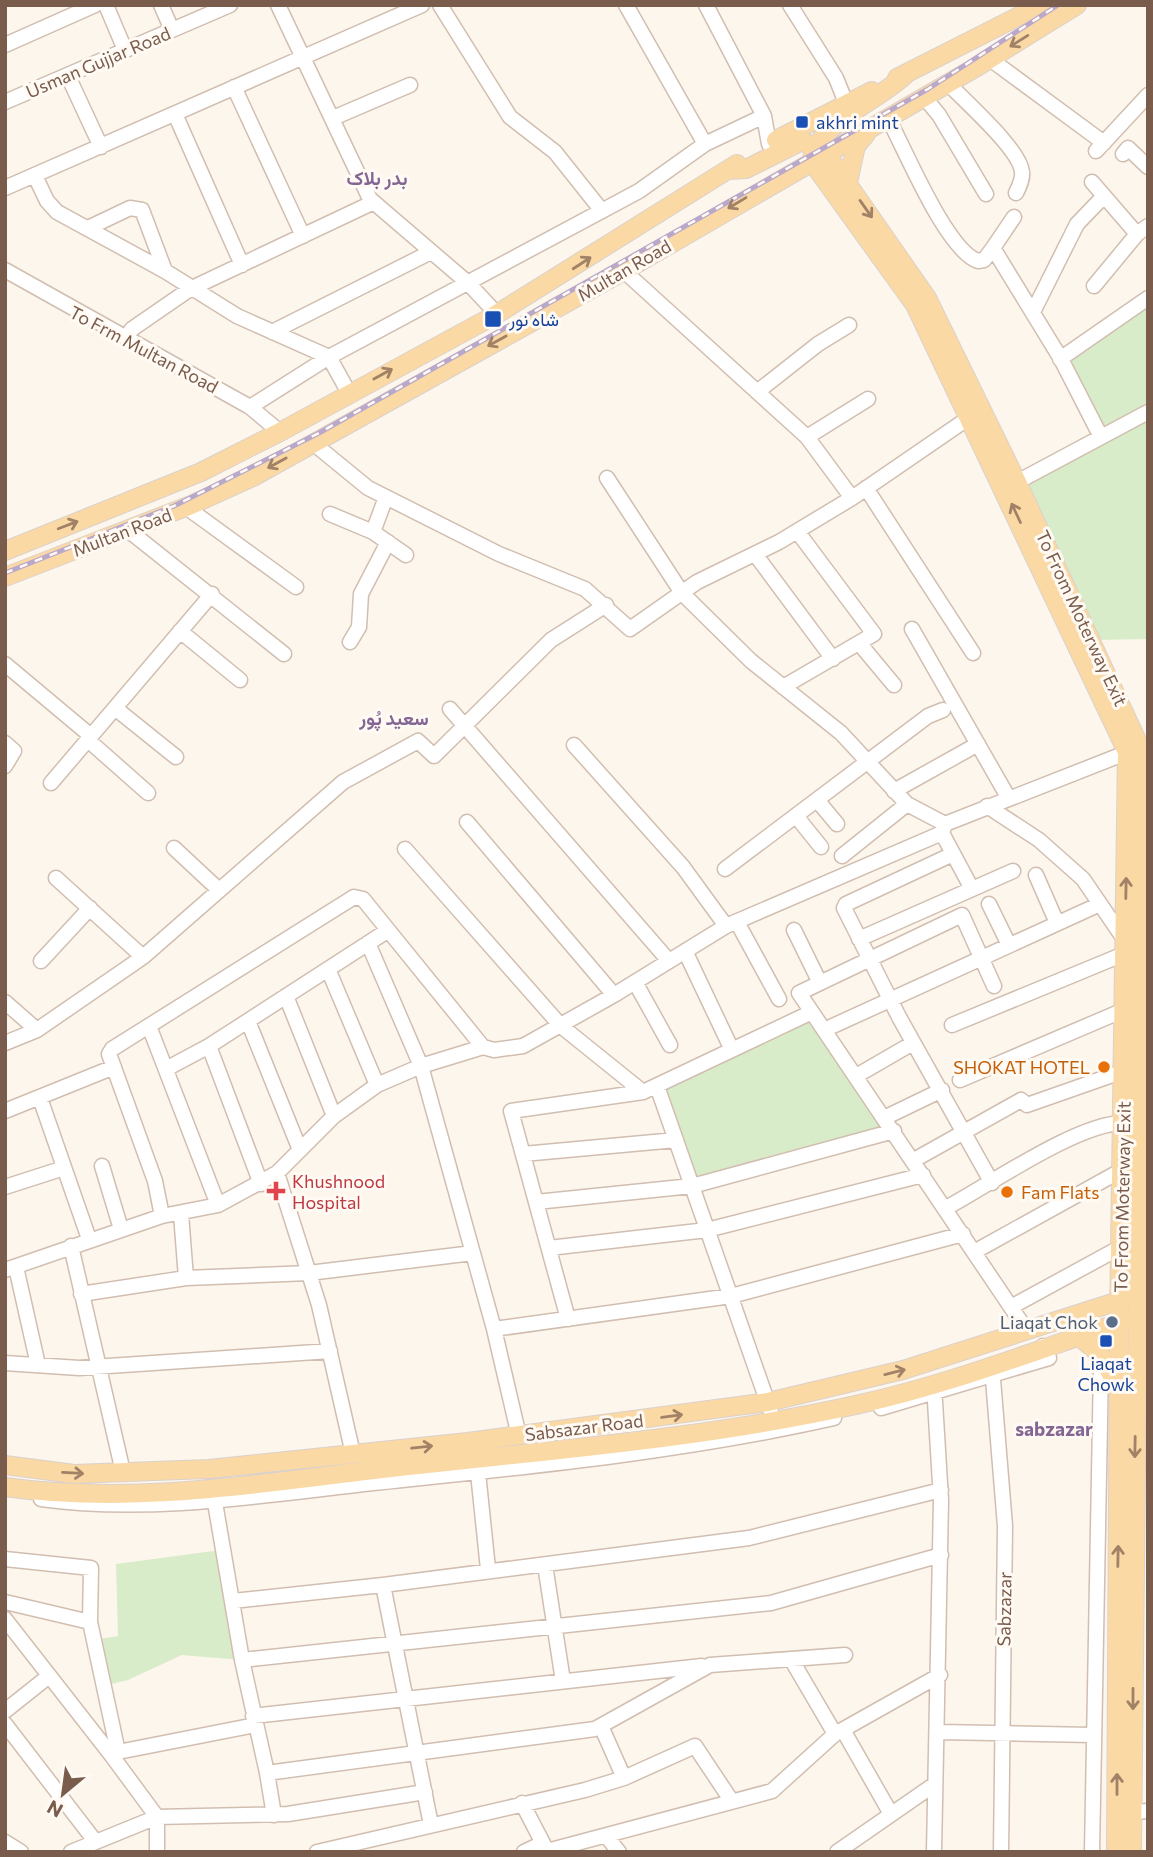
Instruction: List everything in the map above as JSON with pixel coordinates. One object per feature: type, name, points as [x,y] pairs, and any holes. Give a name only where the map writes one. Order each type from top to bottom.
[{"type":"main road","name":"Multan Road","points":[[5,551],[201,472],[280,432],[497,314],[769,144],[1041,5]]},
{"type":"main road","name":"Multan Road","points":[[5,578],[186,507],[253,477],[624,271],[818,154],[924,97],[1077,5]]},
{"type":"main road","points":[[727,170],[747,169],[797,142],[818,154],[823,134],[892,89],[906,74]]},
{"type":"main road","points":[[779,179],[839,185],[856,146],[880,122]]},
{"type":"main road","name":"To From Moterway Exit","points":[[818,154],[915,305],[1138,748],[1124,946],[1124,1071],[1137,1123],[1122,1170],[1121,1247],[1142,1315],[1140,1812],[1132,1852]]},
{"type":"main road","name":"To From Moterway Exit","points":[[839,185],[927,298],[1017,482],[1138,748],[1144,993],[1137,1123],[1135,1295],[1119,1323],[1116,1852]]},
{"type":"main road","name":"Sabsazar Road","points":[[5,1465],[74,1474],[122,1468],[209,1469],[352,1450],[381,1451],[519,1436],[768,1402],[902,1370],[1135,1295]]},
{"type":"main road","name":"Sabsazar Road","points":[[5,1487],[55,1494],[213,1495],[384,1469],[477,1466],[775,1425],[934,1389],[992,1371],[1043,1346],[1142,1315]]},
{"type":"main road","points":[[1077,1335],[1105,1361],[1120,1391]]},
{"type":"main road","points":[[381,1451],[384,1469]]},
{"type":"street","points":[[5,45],[95,5]]},
{"type":"street","points":[[106,5],[125,50]]},
{"type":"street","points":[[162,5],[172,30]]},
{"type":"street","name":"Usman Gujjar Road","points":[[5,102],[172,30],[214,8],[230,5]]},
{"type":"street","points":[[278,5],[374,202],[468,283],[497,314]]},
{"type":"street","points":[[5,188],[422,5]]},
{"type":"street","points":[[440,5],[510,117],[555,152],[602,211]]},
{"type":"street","points":[[626,5],[705,144]]},
{"type":"street","points":[[706,5],[764,116],[769,144]]},
{"type":"street","points":[[790,5],[836,78],[846,103]]},
{"type":"street","points":[[990,59],[1100,147],[1148,95]]},
{"type":"street","points":[[68,76],[101,147]]},
{"type":"street","points":[[948,83],[1020,163],[1022,173],[1016,193]]},
{"type":"street","points":[[333,118],[410,85]]},
{"type":"street","points":[[234,87],[303,236]]},
{"type":"street","points":[[924,97],[939,114],[986,194]]},
{"type":"street","points":[[175,114],[242,265]]},
{"type":"street","points":[[250,407],[330,357],[639,191],[705,144],[764,116]]},
{"type":"street","points":[[880,122],[914,166],[930,205],[962,249],[978,261],[984,260],[1014,217]]},
{"type":"street","points":[[1123,154],[1128,148],[1148,167]]},
{"type":"street","points":[[35,176],[51,207],[165,271],[190,289],[272,332],[330,357],[349,393]]},
{"type":"street","points":[[1092,183],[1143,230],[1094,286]]},
{"type":"street","points":[[1033,312],[1077,224],[1104,196]]},
{"type":"street","points":[[126,338],[132,329],[190,289],[374,202]]},
{"type":"street","points":[[89,228],[130,208],[142,210],[165,271]]},
{"type":"street","points":[[993,248],[1060,359],[1101,437]]},
{"type":"street","points":[[272,332],[432,252]]},
{"type":"street","name":"To Frm Multan Road","points":[[5,270],[250,407],[280,432]]},
{"type":"street","points":[[624,271],[807,437],[852,498]]},
{"type":"street","points":[[1060,359],[1148,298]]},
{"type":"street","points":[[757,391],[818,344],[849,325]]},
{"type":"street","points":[[807,437],[868,399]]},
{"type":"street","points":[[1017,482],[1148,412]]},
{"type":"street","points":[[313,443],[368,488],[386,498],[457,530],[499,554],[586,589],[630,629],[682,593],[852,498],[970,416]]},
{"type":"street","points":[[607,478],[682,593],[751,661],[841,733],[907,804],[944,828],[953,854],[972,889]]},
{"type":"street","points":[[866,488],[973,653]]},
{"type":"street","points":[[373,532],[386,498]]},
{"type":"street","points":[[186,507],[296,587]]},
{"type":"street","points":[[330,513],[373,532],[406,555]]},
{"type":"street","points":[[128,530],[212,594],[284,654]]},
{"type":"street","points":[[783,687],[874,634],[797,531]]},
{"type":"street","points":[[350,642],[359,627],[361,594],[388,542]]},
{"type":"street","points":[[755,554],[833,659]]},
{"type":"street","points":[[51,783],[212,594]]},
{"type":"street","points":[[5,1043],[37,1030],[143,957],[343,782],[418,741],[434,756],[551,640],[606,605]]},
{"type":"street","points":[[912,629],[1008,797]]},
{"type":"street","points":[[180,631],[240,680]]},
{"type":"street","points":[[859,643],[894,685]]},
{"type":"street","points":[[5,664],[148,793]]},
{"type":"street","points":[[115,708],[176,757]]},
{"type":"street","points":[[450,709],[669,961]]},
{"type":"street","points":[[725,869],[928,716],[943,710]]},
{"type":"street","points":[[5,743],[14,751],[5,766]]},
{"type":"street","points":[[894,791],[978,744]]},
{"type":"street","points":[[574,745],[731,924],[779,999]]},
{"type":"street","points":[[162,1216],[155,1181],[109,1054],[112,1049],[354,897],[363,899],[483,1046],[495,1050],[523,1046],[731,924],[1008,797],[1138,748]]},
{"type":"street","points":[[817,800],[837,824]]},
{"type":"street","points":[[842,856],[907,804]]},
{"type":"street","points":[[952,1025],[1124,946],[1083,879],[1039,839],[988,806]]},
{"type":"street","points":[[796,816],[821,847]]},
{"type":"street","points":[[467,822],[614,995]]},
{"type":"street","points":[[174,848],[219,890]]},
{"type":"street","points":[[405,849],[561,1026],[643,1092]]},
{"type":"street","points":[[953,854],[846,904],[845,912],[992,1183]]},
{"type":"street","points":[[859,939],[1013,872]]},
{"type":"street","points":[[1036,875],[1057,923]]},
{"type":"street","points":[[56,878],[143,957]]},
{"type":"street","points":[[989,904],[1009,945]]},
{"type":"street","points":[[824,1030],[1100,904]]},
{"type":"street","points":[[41,961],[90,908]]},
{"type":"street","points":[[994,986],[962,915],[799,993],[1027,1331]]},
{"type":"street","points":[[794,930],[820,983]]},
{"type":"street","points":[[166,1069],[209,1046],[387,931]]},
{"type":"street","points":[[368,943],[421,1066],[494,1329],[519,1436]]},
{"type":"street","points":[[685,951],[732,1050]]},
{"type":"street","points":[[328,969],[377,1086]]},
{"type":"street","points":[[635,982],[670,1045]]},
{"type":"street","points":[[286,996],[334,1116]]},
{"type":"street","points":[[5,1002],[37,1030]]},
{"type":"street","points":[[961,1080],[1124,1010]]},
{"type":"street","points":[[568,1319],[511,1111],[643,1092],[812,1012]]},
{"type":"street","points":[[248,1021],[300,1150]]},
{"type":"street","points":[[149,1026],[218,1205]]},
{"type":"street","points":[[856,1076],[914,1043]]},
{"type":"street","points":[[209,1046],[261,1184]]},
{"type":"street","points":[[38,1365],[11,1268],[162,1216],[218,1205],[277,1173],[334,1116],[377,1086],[421,1066],[483,1046]]},
{"type":"street","points":[[5,1111],[114,1067]]},
{"type":"street","points":[[914,1160],[1021,1100],[1027,1105],[1124,1071]]},
{"type":"street","points":[[657,1086],[775,1425]]},
{"type":"street","points":[[884,1118],[942,1090]]},
{"type":"street","points":[[40,1098],[89,1240]]},
{"type":"street","points":[[946,1208],[1080,1132],[1110,1123],[1137,1123]]},
{"type":"street","points":[[536,1202],[692,1186],[894,1131]]},
{"type":"street","points":[[523,1154],[676,1140]]},
{"type":"street","points":[[102,1166],[121,1229]]},
{"type":"street","points":[[5,1187],[64,1168]]},
{"type":"street","points":[[974,1251],[1122,1170]]},
{"type":"street","points":[[277,1173],[309,1273],[352,1450]]},
{"type":"street","points":[[549,1248],[707,1230],[923,1175]]},
{"type":"street","points":[[181,1214],[186,1278]]},
{"type":"street","points":[[494,1329],[731,1296],[963,1234]]},
{"type":"street","points":[[71,1246],[96,1367],[122,1468]]},
{"type":"street","points":[[1011,1307],[1121,1247]]},
{"type":"street","points":[[81,1294],[186,1278],[309,1273],[473,1253]]},
{"type":"street","points":[[5,1363],[96,1367],[330,1351]]},
{"type":"street","points":[[1092,1852],[1092,1735],[1101,1367],[1105,1361]]},
{"type":"street","name":"Sabzazar","points":[[992,1371],[1005,1526],[1001,1852]]},
{"type":"street","points":[[931,1849],[939,1732],[941,1555],[941,1490],[934,1389]]},
{"type":"street","points":[[5,1494],[108,1504],[477,1466],[488,1569]]},
{"type":"street","points":[[233,1601],[383,1585],[488,1569],[545,1565],[749,1538],[941,1490]]},
{"type":"street","points":[[213,1495],[242,1660],[274,1815]]},
{"type":"street","points":[[242,1660],[771,1603],[941,1555]]},
{"type":"street","points":[[5,1559],[91,1567],[90,1622],[115,1754]]},
{"type":"street","points":[[545,1565],[563,1681]]},
{"type":"street","points":[[383,1585],[431,1825]]},
{"type":"street","points":[[5,1602],[90,1622]]},
{"type":"street","points":[[5,1619],[115,1754],[157,1817],[157,1852]]},
{"type":"street","points":[[115,1754],[254,1721],[406,1700],[710,1665],[845,1655]]},
{"type":"street","points":[[791,1659],[891,1814]]},
{"type":"street","points":[[267,1773],[562,1735],[601,1726],[710,1665]]},
{"type":"street","points":[[522,1802],[547,1851],[772,1791],[839,1732],[940,1675]]},
{"type":"street","points":[[5,1711],[49,1676]]},
{"type":"street","points":[[5,1724],[95,1841]]},
{"type":"street","points":[[601,1726],[624,1778]]},
{"type":"street","points":[[939,1732],[1092,1735]]},
{"type":"street","points":[[317,1852],[346,1848],[522,1802],[585,1790],[624,1778],[695,1746],[731,1800]]},
{"type":"street","points":[[836,1852],[935,1784]]},
{"type":"street","points":[[71,1852],[157,1817],[274,1815],[425,1792]]},
{"type":"street","points":[[607,1837],[619,1852]]},
{"type":"street","points":[[5,1842],[21,1852]]},
{"type":"street","points":[[524,1852],[542,1843]]},
{"type":"green space","points":[[1148,298],[1148,639],[1092,640],[1017,482],[1101,437],[1060,359]]},
{"type":"green space","points":[[812,1012],[894,1131],[693,1190],[657,1086]]},
{"type":"green space","points":[[221,1550],[242,1660],[182,1655],[128,1680],[99,1687],[92,1640],[118,1636],[116,1564]]},
{"type":"railway","points":[[5,573],[174,506],[319,433],[928,89],[1058,5]]},
{"type":"place","name":"akhri mint","points":[[802,122]]},
{"type":"place","name":"شاہ نور","points":[[493,319]]},
{"type":"place","name":"SHOKAT HOTEL","points":[[1104,1067]]},
{"type":"place","name":"Khushnood Hospital","points":[[276,1191]]},
{"type":"place","name":"Fam Flats","points":[[1007,1192]]},
{"type":"place","name":"Liaqat Chok","points":[[1112,1322]]},
{"type":"place","name":"Liaqat Chowk","points":[[1106,1341]]},
{"type":"district","name":"بدر بلاک","points":[[377,177]]},
{"type":"district","name":"سعید پُور","points":[[394,717]]},
{"type":"district","name":"sabzazar","points":[[1054,1428]]}]
